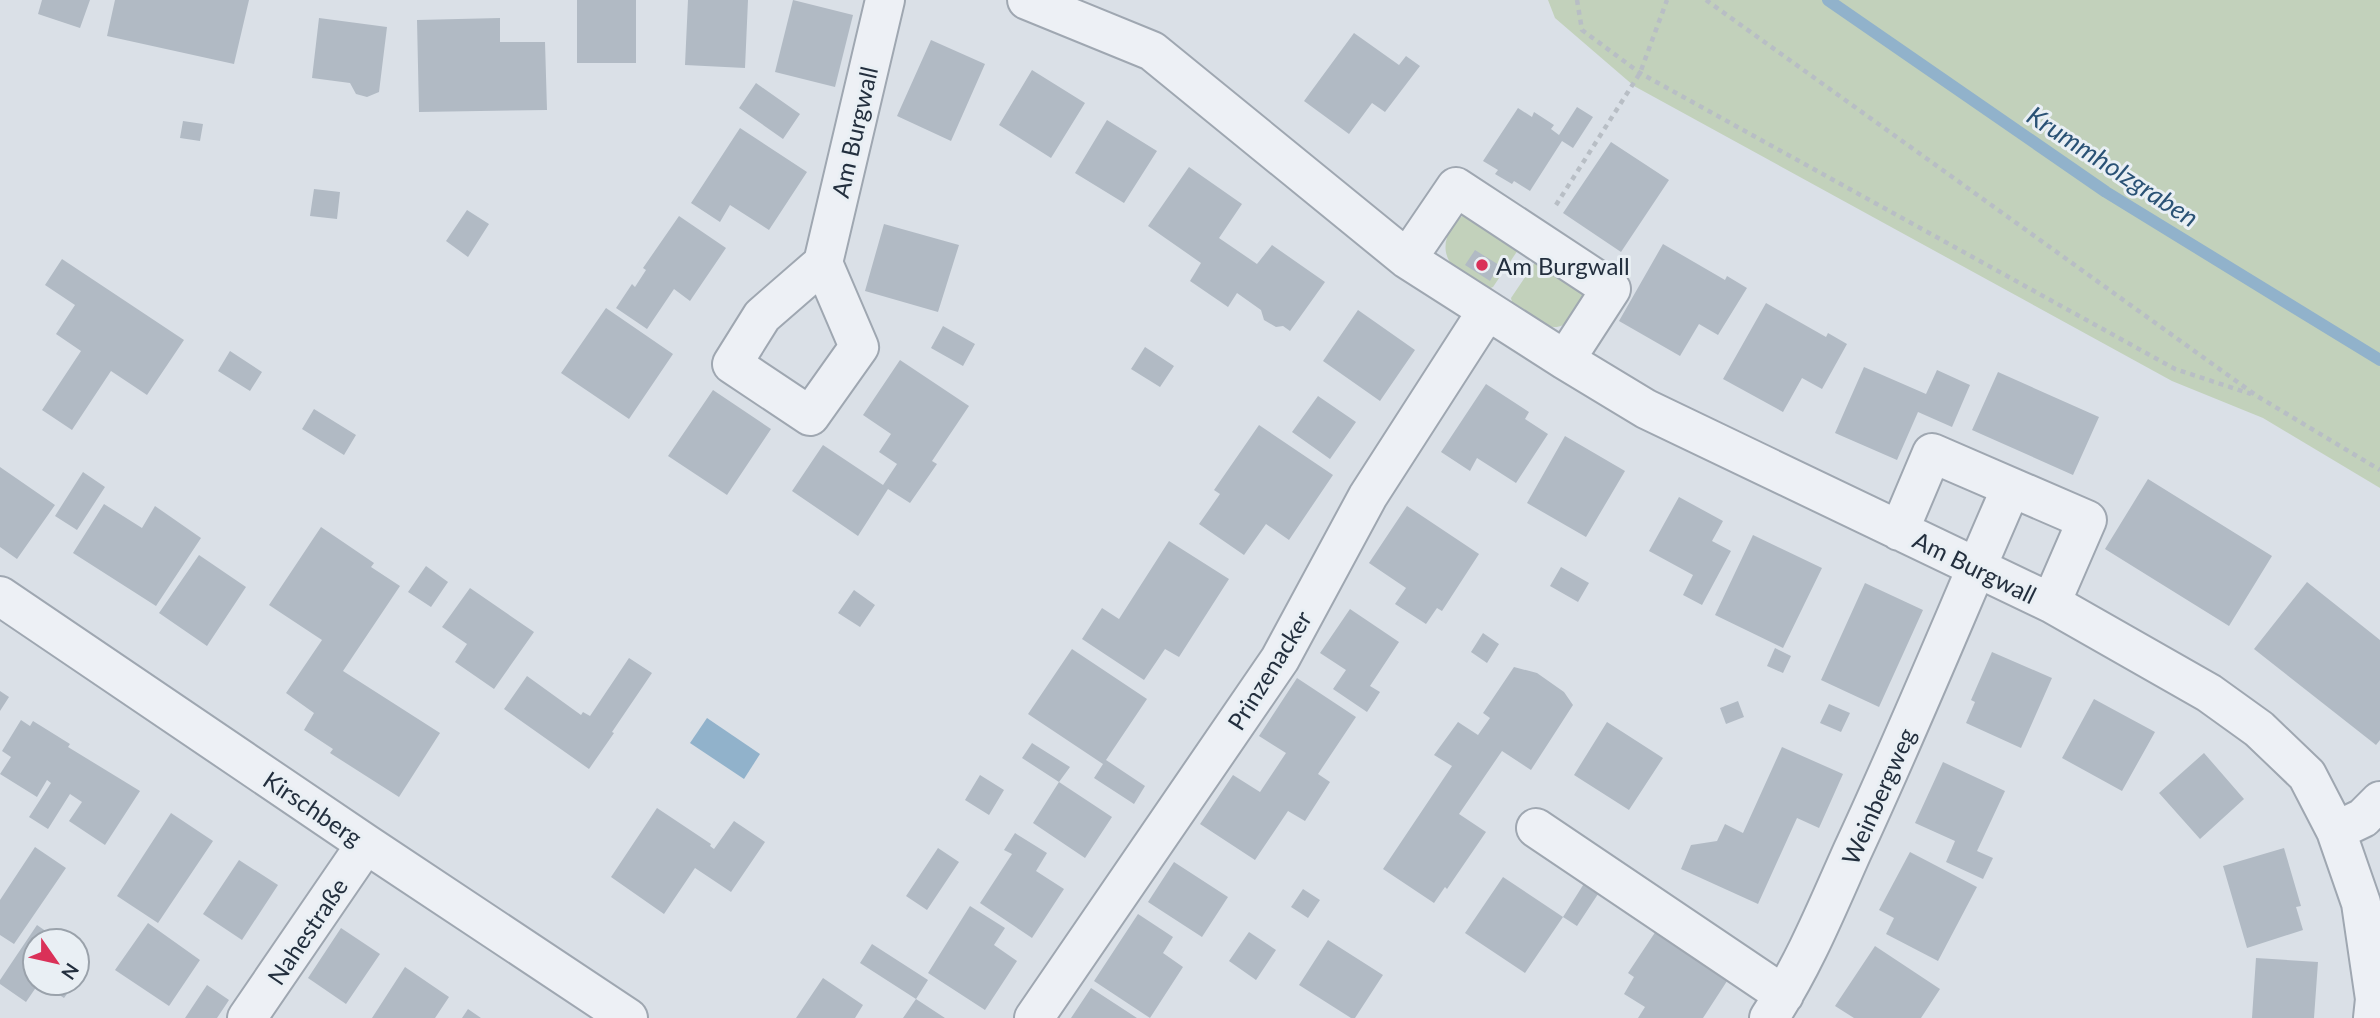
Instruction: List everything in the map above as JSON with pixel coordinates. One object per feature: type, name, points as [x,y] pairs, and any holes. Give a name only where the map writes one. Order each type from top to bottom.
[{"type":"street","name":"Am Burgwall","points":[[822,263],[885,0]]},
{"type":"street","name":"Am Burgwall","points":[[1027,0],[1152,51],[1407,258],[1646,409],[2051,603],[2208,693],[2259,729],[2306,775],[2336,831],[2373,932],[2373,1018]]},
{"type":"street","points":[[1407,258],[1456,187],[1611,289],[1565,360]]},
{"type":"street","name":"Prinzenacker","points":[[1034,1018],[1280,659],[1368,496],[1487,311]]},
{"type":"street","points":[[1899,531],[1932,453],[2087,520],[2051,603]]},
{"type":"street","name":"Weinbergweg","points":[[1776,1007],[1901,748],[2011,488]]},
{"type":"street","name":"Kirschberg","points":[[0,596],[628,1018]]},
{"type":"street","points":[[2336,831],[2363,818],[2380,801]]},
{"type":"street","points":[[1535,828],[1776,1007]]},
{"type":"street","name":"Nahestraße","points":[[247,1018],[366,844]]},
{"type":"path","points":[[1577,0],[1582,30],[1640,73],[2175,369],[2257,396]]},
{"type":"path","points":[[1535,238],[1640,73],[1667,0]]},
{"type":"path","points":[[1706,0],[2257,396],[2380,470]]},
{"type":"green space","points":[[1548,0],[2380,0],[2380,488],[2263,418],[2172,381],[1634,86],[1555,18]]},
{"type":"green space","points":[[1465,214],[1518,250],[1493,287],[1488,289],[1457,270],[1446,253],[1450,231]]},
{"type":"green space","points":[[1536,261],[1589,297],[1571,320],[1562,326],[1546,325],[1513,306],[1511,298]]},
{"type":"water","points":[[707,718],[760,754],[744,779],[690,743]]},
{"type":"building","points":[[42,0],[90,0],[80,28],[38,14]]},
{"type":"building","points":[[115,0],[249,0],[234,64],[107,36]]},
{"type":"building","points":[[577,0],[636,0],[636,63],[577,63]]},
{"type":"building","points":[[688,0],[748,0],[745,68],[685,65]]},
{"type":"building","points":[[793,0],[853,15],[835,87],[775,72]]},
{"type":"building","points":[[319,18],[387,27],[379,92],[367,97],[356,94],[350,83],[312,78]]},
{"type":"building","points":[[500,18],[500,42],[545,42],[547,110],[419,112],[417,20]]},
{"type":"building","points":[[1354,33],[1399,65],[1406,56],[1420,66],[1385,112],[1372,103],[1349,134],[1304,101]]},
{"type":"building","points":[[931,40],[985,64],[951,141],[897,116]]},
{"type":"building","points":[[1032,70],[1085,103],[1051,158],[999,125]]},
{"type":"building","points":[[756,83],[800,114],[783,139],[739,108]]},
{"type":"building","points":[[1577,107],[1593,117],[1573,148],[1562,141],[1530,191],[1495,174],[1498,170],[1483,161],[1518,108],[1532,117],[1534,112],[1554,125],[1551,129],[1559,135]]},
{"type":"building","points":[[1107,120],[1157,151],[1124,203],[1075,173]]},
{"type":"building","points":[[183,121],[203,124],[200,141],[180,138]]},
{"type":"building","points":[[740,128],[807,172],[769,230],[730,205],[720,222],[691,203]]},
{"type":"building","points":[[1611,142],[1669,180],[1621,252],[1563,213]]},
{"type":"building","points":[[1189,167],[1242,204],[1219,238],[1257,264],[1272,245],[1325,282],[1290,331],[1264,320],[1261,310],[1237,293],[1228,307],[1190,281],[1201,263],[1148,226]]},
{"type":"building","points":[[314,189],[340,192],[337,219],[310,216]]},
{"type":"building","points":[[467,210],[489,224],[468,257],[446,241]]},
{"type":"building","points":[[679,216],[726,248],[690,301],[674,289],[647,329],[616,308],[632,284],[635,287],[646,270],[643,268]]},
{"type":"building","points":[[884,224],[959,245],[938,312],[865,291]]},
{"type":"building","points":[[1663,244],[1725,280],[1727,276],[1747,288],[1718,335],[1699,324],[1680,356],[1619,321]]},
{"type":"building","name":"Am Burgwall","points":[[1475,250],[1499,265],[1490,281],[1465,265]]},
{"type":"building","points":[[62,259],[184,340],[147,395],[111,371],[72,430],[42,410],[81,351],[56,334],[75,305],[45,285]]},
{"type":"building","points":[[1766,303],[1826,337],[1828,333],[1847,344],[1822,389],[1802,378],[1783,412],[1723,379]]},
{"type":"building","points":[[606,308],[673,354],[629,419],[561,373]]},
{"type":"building","points":[[1358,310],[1415,350],[1380,401],[1323,361]]},
{"type":"building","points":[[943,326],[975,344],[963,366],[931,348]]},
{"type":"building","points":[[1145,347],[1174,366],[1160,387],[1131,369]]},
{"type":"building","points":[[230,351],[262,372],[250,391],[218,371]]},
{"type":"building","points":[[900,360],[969,406],[932,461],[937,464],[910,503],[888,489],[858,536],[792,491],[823,445],[883,485],[897,464],[879,452],[891,434],[863,415]]},
{"type":"building","points":[[1864,367],[1926,394],[1937,370],[1970,385],[1952,427],[1918,412],[1897,460],[1835,433]]},
{"type":"building","points":[[1998,372],[2099,417],[2073,475],[1972,430]]},
{"type":"building","points":[[1486,384],[1529,412],[1525,419],[1548,434],[1516,483],[1477,458],[1470,471],[1441,452]]},
{"type":"building","points":[[713,390],[771,429],[727,495],[668,456]]},
{"type":"building","points":[[1318,396],[1356,422],[1330,459],[1292,432]]},
{"type":"building","points":[[314,409],[356,435],[344,455],[302,429]]},
{"type":"building","points":[[1259,425],[1333,475],[1289,540],[1266,524],[1244,555],[1199,524],[1220,494],[1214,490]]},
{"type":"building","points":[[1565,436],[1625,471],[1586,537],[1527,503]]},
{"type":"building","points":[[0,467],[55,505],[17,559],[0,547]]},
{"type":"building","points":[[83,472],[105,487],[77,530],[55,516]]},
{"type":"building","points":[[2148,479],[2272,556],[2229,626],[2105,549]]},
{"type":"building","points":[[1679,497],[1723,521],[1712,541],[1731,551],[1702,605],[1683,595],[1693,575],[1649,551]]},
{"type":"building","points":[[104,504],[142,528],[155,506],[201,538],[156,606],[73,553]]},
{"type":"building","points":[[1407,506],[1479,554],[1442,611],[1437,608],[1426,624],[1395,604],[1406,588],[1369,563]]},
{"type":"building","points":[[321,527],[374,563],[371,567],[400,586],[343,671],[440,733],[399,797],[330,753],[333,749],[304,730],[314,713],[286,693],[322,640],[269,605]]},
{"type":"building","points":[[1753,535],[1822,568],[1783,648],[1715,615]]},
{"type":"building","points":[[1169,541],[1229,579],[1179,657],[1165,649],[1144,680],[1082,639],[1102,608],[1119,619]]},
{"type":"building","points":[[199,555],[246,587],[207,646],[159,613]]},
{"type":"building","points":[[426,566],[448,582],[431,607],[408,592]]},
{"type":"building","points":[[1561,567],[1589,583],[1578,602],[1550,586]]},
{"type":"building","points":[[2307,582],[2380,640],[2380,740],[2376,745],[2254,649]]},
{"type":"building","points":[[1865,583],[1923,610],[1879,707],[1821,680]]},
{"type":"building","points":[[470,588],[534,632],[494,689],[455,662],[467,644],[442,627]]},
{"type":"building","points":[[854,590],[875,605],[860,627],[838,613]]},
{"type":"building","points":[[1350,609],[1399,642],[1370,686],[1380,692],[1367,712],[1333,689],[1346,670],[1320,653]]},
{"type":"building","points":[[1483,633],[1499,644],[1487,663],[1471,652]]},
{"type":"building","points":[[1775,648],[1791,656],[1783,673],[1767,666]]},
{"type":"building","points":[[1072,649],[1147,699],[1106,760],[1145,786],[1134,804],[1094,778],[1103,764],[1028,714]]},
{"type":"building","points":[[1992,652],[2052,678],[2021,748],[1966,723],[1975,702],[1971,700]]},
{"type":"building","points":[[629,658],[652,673],[589,769],[504,709],[527,676],[581,715],[583,712],[590,716]]},
{"type":"building","points":[[1514,667],[1537,673],[1564,692],[1573,705],[1531,770],[1502,751],[1459,814],[1486,832],[1447,889],[1445,887],[1434,903],[1383,869],[1452,766],[1434,755],[1458,722],[1478,735],[1490,718],[1483,713]]},
{"type":"building","points":[[1297,678],[1356,717],[1318,774],[1330,782],[1305,821],[1288,811],[1255,860],[1200,824],[1233,775],[1260,792],[1286,753],[1259,736]]},
{"type":"building","points":[[0,691],[9,697],[0,711]]},
{"type":"building","points":[[2094,699],[2155,732],[2122,791],[2062,758]]},
{"type":"building","points":[[1738,701],[1744,717],[1726,724],[1720,708]]},
{"type":"building","points":[[1829,704],[1850,713],[1841,732],[1820,723]]},
{"type":"building","points":[[21,720],[30,726],[33,721],[70,744],[68,747],[140,791],[105,845],[69,821],[82,802],[70,794],[48,829],[29,817],[51,783],[47,780],[37,797],[0,774],[11,757],[2,751]]},
{"type":"building","points":[[1607,722],[1663,758],[1629,810],[1574,775]]},
{"type":"building","points":[[1032,743],[1070,767],[1059,782],[1022,758]]},
{"type":"building","points":[[1782,747],[1843,774],[1819,828],[1797,818],[1758,904],[1681,869],[1691,845],[1717,841],[1725,824],[1743,833]]},
{"type":"building","points":[[2204,753],[2244,799],[2200,839],[2159,793]]},
{"type":"building","points":[[1943,762],[2005,791],[1977,851],[1993,858],[1983,879],[1946,862],[1955,841],[1915,823]]},
{"type":"building","points":[[980,775],[1004,790],[989,815],[965,800]]},
{"type":"building","points":[[1059,782],[1112,817],[1085,858],[1033,823]]},
{"type":"building","points":[[657,808],[711,844],[714,849],[734,821],[765,842],[731,892],[695,868],[664,914],[611,877]]},
{"type":"building","points":[[171,813],[213,841],[158,923],[117,896]]},
{"type":"building","points":[[1015,833],[1047,853],[1036,871],[1064,889],[1032,938],[980,903],[1012,854],[1004,850]]},
{"type":"building","points":[[35,847],[66,868],[26,927],[21,927],[21,934],[14,944],[0,935],[0,900]]},
{"type":"building","points":[[938,848],[959,862],[927,910],[906,896]]},
{"type":"building","points":[[2284,848],[2301,906],[2296,907],[2303,930],[2247,948],[2223,866]]},
{"type":"building","points":[[1910,852],[1977,887],[1938,961],[1886,934],[1894,918],[1879,910]]},
{"type":"building","points":[[239,860],[278,885],[242,940],[203,914]]},
{"type":"building","points":[[1174,862],[1228,897],[1202,937],[1148,902]]},
{"type":"building","points":[[1503,877],[1563,917],[1525,973],[1465,933]]},
{"type":"building","points":[[1585,882],[1600,891],[1577,926],[1563,917]]},
{"type":"building","points":[[1303,889],[1320,900],[1308,918],[1291,907]]},
{"type":"building","points":[[970,906],[1005,928],[994,945],[1017,961],[985,1010],[928,973]]},
{"type":"building","points":[[1138,914],[1173,937],[1163,953],[1183,967],[1150,1018],[1094,981]]},
{"type":"building","points":[[148,923],[200,960],[169,1006],[115,970]]},
{"type":"building","points":[[341,928],[380,954],[346,1004],[308,978]]},
{"type":"building","points":[[1656,931],[1729,978],[1703,1018],[1638,1018],[1645,1007],[1624,994],[1634,977],[1628,973]]},
{"type":"building","points":[[1249,932],[1276,950],[1256,980],[1229,961]]},
{"type":"building","points":[[1328,940],[1383,975],[1355,1018],[1299,985]]},
{"type":"building","points":[[872,944],[928,980],[916,999],[860,963]]},
{"type":"building","points":[[1875,946],[1940,989],[1921,1018],[1854,1018],[1835,1006]]},
{"type":"building","points":[[21,949],[21,997],[29,997],[26,1002],[0,984]]},
{"type":"building","points":[[2256,958],[2318,962],[2314,1018],[2252,1018]]},
{"type":"building","points":[[405,967],[449,997],[435,1018],[372,1018]]},
{"type":"building","points":[[823,978],[863,1005],[855,1018],[796,1018]]},
{"type":"building","points":[[207,985],[229,1000],[217,1018],[185,1018]]},
{"type":"building","points":[[1091,988],[1137,1018],[1071,1018]]},
{"type":"building","points":[[916,999],[945,1018],[903,1018]]},
{"type":"building","points":[[468,1009],[481,1018],[462,1018]]},
{"type":"waterway","name":"Krummholzgraben","points":[[1828,0],[2106,192],[2380,360]]},
{"type":"place","name":"Am Burgwall","points":[[1482,265]]}]
